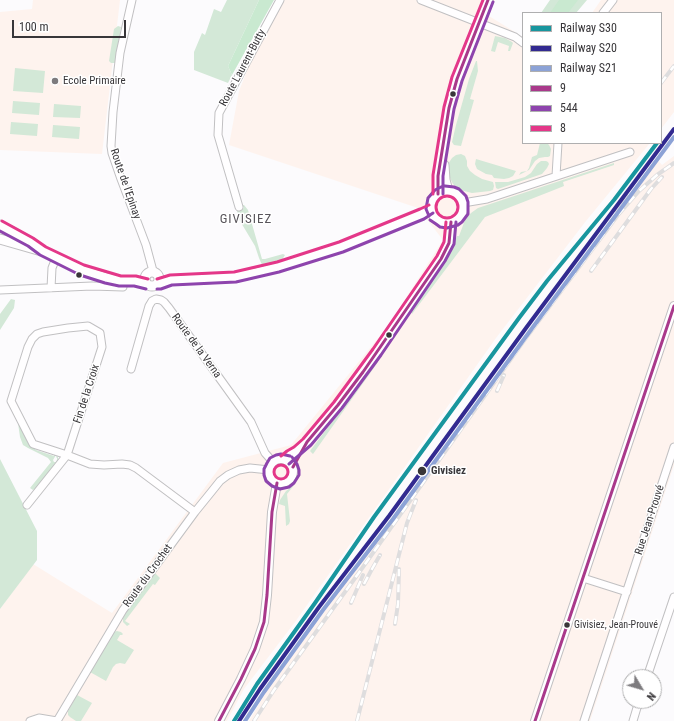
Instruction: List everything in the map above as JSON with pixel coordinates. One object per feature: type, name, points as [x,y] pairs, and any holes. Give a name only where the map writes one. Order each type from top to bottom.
[{"type":"main road","points":[[438,194],[438,176],[449,108],[456,83],[488,0]]},
{"type":"main road","points":[[443,146],[444,176],[448,191]]},
{"type":"main road","points":[[448,191],[452,191],[459,196],[463,203],[463,208],[461,215],[455,221],[442,222],[435,217],[432,209],[433,200],[435,196],[441,192],[448,191]]},
{"type":"main road","points":[[0,225],[56,258],[82,270],[106,278],[135,281],[152,278],[171,280],[204,279],[256,273],[278,268],[341,247],[432,209]]},
{"type":"main road","points":[[0,239],[43,251]]},
{"type":"street","name":"Route de l'Epinay","points":[[132,0],[120,53],[113,112],[111,146],[112,154],[146,245],[152,278]]},
{"type":"street","name":"Route Laurent-Butty","points":[[239,207],[218,135],[219,113],[280,0]]},
{"type":"street","points":[[421,0],[515,37],[522,42]]},
{"type":"street","points":[[604,12],[613,0]]},
{"type":"street","points":[[556,176],[558,144]]},
{"type":"street","points":[[463,203],[487,199],[630,152]]},
{"type":"street","points":[[285,460],[307,442],[338,405],[441,259],[449,243],[451,222]]},
{"type":"street","points":[[51,288],[52,268],[56,258]]},
{"type":"street","points":[[0,290],[92,286],[123,287]]},
{"type":"street","name":"Route de la Verna","points":[[131,369],[148,306],[152,301],[161,300],[169,308],[251,422],[266,453],[273,462]]},
{"type":"street","points":[[535,721],[674,306]]},
{"type":"street","name":"Fin de la Croix","points":[[27,505],[67,456],[102,347],[100,333],[88,326],[43,332],[32,338],[11,402],[33,444],[67,456]]},
{"type":"street","points":[[293,467],[307,442]]},
{"type":"street","name":"Rue Jean-Prouvé","points":[[584,721],[674,448]]},
{"type":"street","points":[[67,456],[96,465],[130,465],[195,512]]},
{"type":"street","points":[[277,460],[285,460],[291,464],[294,473],[290,480],[283,483],[277,483],[270,478],[270,467],[273,462],[277,460]]},
{"type":"street","name":"Route du Crochet","points":[[57,721],[123,610],[212,490],[228,475],[239,470],[250,468],[269,470]]},
{"type":"street","points":[[219,721],[241,680],[255,649],[264,622],[272,512],[277,483]]},
{"type":"street","points":[[583,578],[627,592]]},
{"type":"street","points":[[650,669],[674,597]]},
{"type":"street","points":[[633,721],[637,709]]},
{"type":"street","points":[[30,721],[39,718],[57,721]]},
{"type":"shaded area","name":"Ecole Primaire","points":[[33,0],[120,0],[102,154],[0,150],[0,12],[32,9]]},
{"type":"shaded area","points":[[275,0],[495,0],[489,16],[522,36],[522,144],[649,144],[586,221],[496,338],[295,622],[244,689],[227,721],[0,721],[0,609],[33,564],[112,613],[223,463],[291,445],[388,326],[443,240],[418,208],[229,145],[239,91]]},
{"type":"shaded area","points":[[601,0],[674,0],[674,112],[662,128],[662,12],[593,12]]},
{"type":"shaded area","points":[[674,156],[674,465],[590,721],[249,721],[266,692],[656,158],[662,165]]},
{"type":"green space","points":[[227,0],[259,0],[228,66],[232,75],[228,83],[194,70],[194,52],[202,33],[205,35],[214,9],[221,12]]},
{"type":"green space","points":[[259,0],[274,0],[232,75],[228,66]]},
{"type":"green space","points":[[550,0],[587,0],[577,12],[542,12]]},
{"type":"green space","points":[[559,0],[578,0],[569,12],[551,12]]},
{"type":"green space","points":[[118,26],[121,27],[115,63],[111,63],[109,61],[114,29]]},
{"type":"green space","points":[[495,36],[505,38],[513,43],[510,51],[508,51],[509,46],[498,42],[495,52],[491,51]]},
{"type":"green space","points":[[476,61],[478,71],[470,99],[474,100],[461,146],[454,145],[452,142],[456,125],[469,79]]},
{"type":"green space","points":[[15,68],[45,71],[43,93],[13,91]]},
{"type":"green space","points":[[13,101],[40,103],[39,115],[12,113]]},
{"type":"green space","points":[[54,104],[81,106],[80,118],[53,117]]},
{"type":"green space","points":[[11,122],[38,124],[37,136],[10,134]]},
{"type":"green space","points":[[53,125],[80,127],[79,139],[52,137]]},
{"type":"green space","points":[[540,144],[548,144],[551,149],[550,156],[539,158],[527,171],[532,157],[537,155]]},
{"type":"green space","points":[[461,154],[465,156],[467,166],[470,171],[482,179],[493,182],[493,190],[472,193],[460,190],[453,184],[448,170],[448,164],[452,158]]},
{"type":"green space","points":[[476,159],[516,171],[513,176],[509,178],[494,178],[492,175],[486,174],[477,169],[475,164]]},
{"type":"green space","points":[[541,161],[546,161],[549,164],[542,174],[498,189],[496,188],[495,182],[508,182],[525,177],[531,173]]},
{"type":"green space","points":[[614,163],[614,165],[563,182],[564,186],[485,217],[412,314],[411,310],[447,260],[465,220],[471,213],[478,208]]},
{"type":"green space","points":[[242,205],[244,205],[248,210],[262,259],[283,254],[285,255],[282,260],[262,265],[255,246],[240,221],[237,211],[244,208]]},
{"type":"green space","points":[[11,299],[15,300],[14,308],[0,330],[0,314]]},
{"type":"green space","points":[[376,360],[378,362],[313,454],[310,451],[357,389],[356,388]]},
{"type":"green space","points":[[18,423],[28,443],[36,450],[54,456],[54,454],[56,455],[53,460],[54,462],[57,460],[56,457],[58,457],[58,462],[33,490],[30,488],[51,462],[48,458],[23,445]]},
{"type":"green space","points":[[0,459],[37,531],[37,560],[0,609]]},
{"type":"green space","points":[[295,484],[287,494],[290,521],[286,526],[285,506],[279,504],[286,491]]},
{"type":"green space","points":[[155,573],[160,578],[155,585],[153,584],[125,621],[130,624],[127,626],[123,622],[125,614]]},
{"type":"green space","points":[[117,631],[123,634],[120,635],[117,640],[134,650],[125,664],[116,664],[113,667],[106,681],[90,672],[111,636]]},
{"type":"green space","points":[[77,695],[92,703],[81,721],[76,721],[68,715],[68,711]]},
{"type":"railway","points":[[662,82],[674,66]]},
{"type":"railway","points":[[254,721],[274,690],[523,342],[618,215],[639,191],[657,175],[674,163]]},
{"type":"railway","points":[[591,271],[651,189],[662,177]]},
{"type":"railway","points":[[615,210],[626,195]]},
{"type":"railway","points":[[497,391],[504,375]]},
{"type":"railway","points":[[357,721],[407,523],[416,500]]},
{"type":"railway","points":[[364,584],[380,555]]},
{"type":"railway","points":[[395,624],[398,604],[399,569]]},
{"type":"railway","points":[[351,603],[363,575]]},
{"type":"rail line","name":"S20","points":[[239,721],[319,607],[389,516],[674,129]]},
{"type":"rail line","name":"S21","points":[[245,721],[323,610],[393,519],[674,137]]},
{"type":"rail line","name":"S30","points":[[234,721],[257,684],[374,517],[519,318],[547,281],[614,200],[656,144]]},
{"type":"transit line","name":"8","points":[[433,194],[433,175],[444,107],[452,77],[483,0]]},
{"type":"transit line","name":"9","points":[[438,194],[438,176],[449,108],[457,79],[488,0]]},
{"type":"transit line","name":"544","points":[[443,194],[443,176],[454,109],[462,81],[493,2]]},
{"type":"transit line","name":"544","points":[[429,216],[426,209],[428,198],[435,190],[443,186]]},
{"type":"transit line","name":"544","points":[[430,220],[440,227],[447,228],[458,225],[468,214],[468,202],[466,196],[459,189],[445,186]]},
{"type":"transit line","name":"8","points":[[447,196],[455,199],[458,207],[455,215],[447,218],[439,215],[436,207],[439,199],[447,196]]},
{"type":"transit line","name":"8","points":[[157,279],[170,275],[234,272],[277,262],[339,242],[429,205]]},
{"type":"transit line","name":"544","points":[[157,289],[172,285],[236,282],[279,272],[343,252],[424,219],[433,213]]},
{"type":"transit line","name":"8","points":[[2,221],[46,247],[84,265],[121,276],[136,276],[148,279]]},
{"type":"transit line","name":"8","points":[[281,456],[303,439],[334,402],[373,349],[437,256],[444,242],[446,222]]},
{"type":"transit line","name":"9","points":[[293,467],[307,442],[363,372],[441,259],[449,243],[451,222]]},
{"type":"transit line","name":"544","points":[[289,464],[311,445],[342,408],[381,355],[445,261],[454,244],[456,222]]},
{"type":"transit line","name":"544","points":[[0,231],[28,246],[40,255],[80,275],[119,286],[134,286],[146,289]]},
{"type":"transit line","name":"9","points":[[535,721],[674,306]]},
{"type":"transit line","name":"544","points":[[290,456],[281,454],[270,458],[264,469],[264,475],[266,481],[272,486],[280,489],[289,487],[294,483],[299,475],[299,470],[292,457]]},
{"type":"transit line","name":"8","points":[[281,465],[286,467],[288,472],[286,477],[281,479],[276,477],[274,472],[276,467],[281,465]]},
{"type":"transit line","name":"9","points":[[219,721],[255,649],[264,622],[272,512],[277,483]]},
{"type":"place","name":"Ecole Primaire","points":[[55,81]]},
{"type":"place","name":"Givisiez","points":[[422,471]]},
{"type":"place","name":"Givisiez, Jean-Prouvé","points":[[567,625]]},
{"type":"district","name":"GIVISIEZ","points":[[246,220]]}]
